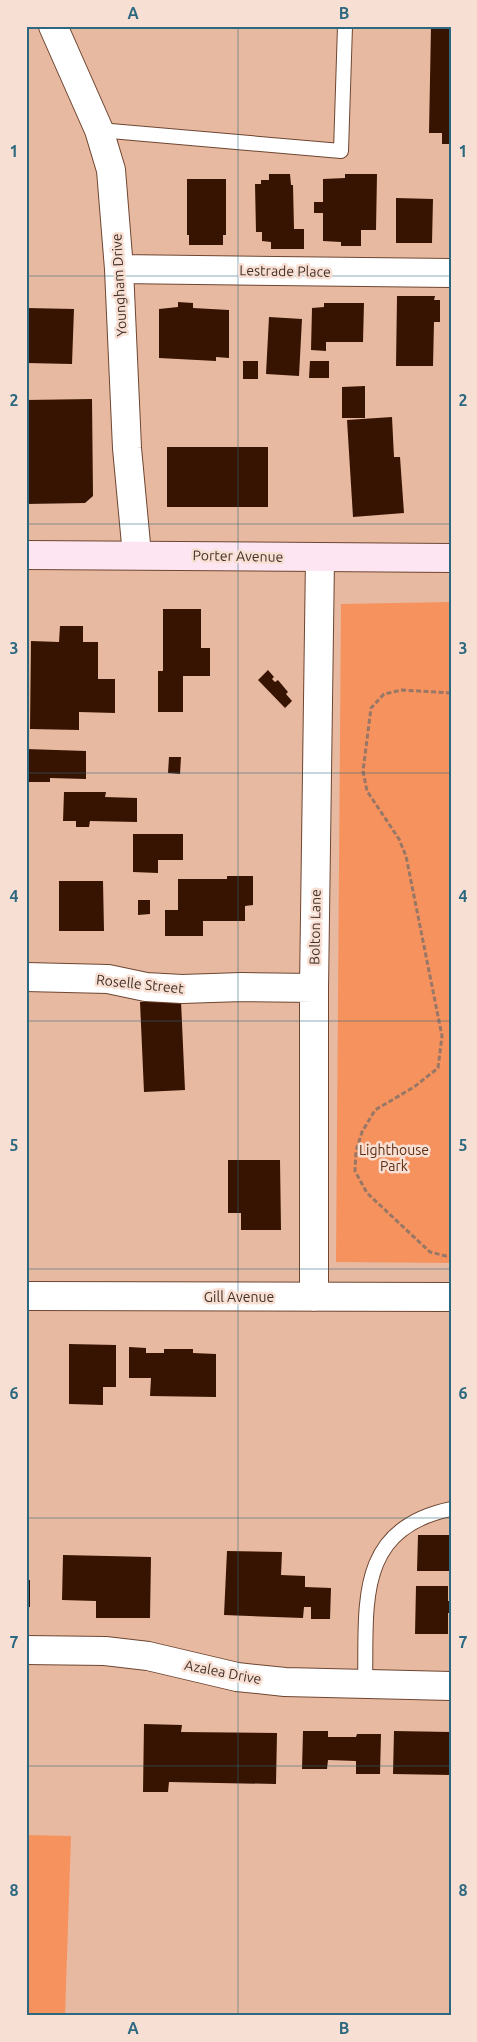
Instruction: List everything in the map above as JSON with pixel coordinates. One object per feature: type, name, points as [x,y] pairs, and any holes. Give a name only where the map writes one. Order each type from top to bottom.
[{"type":"main road","name":"Porter Avenue","points":[[26,555],[451,558]]},
{"type":"street","name":"Youngham Drive","points":[[53,26],[99,130],[111,170],[119,269],[127,448],[137,555]]},
{"type":"street","name":"Lestrade Place","points":[[119,269],[451,273]]},
{"type":"street","name":"Bolton Lane","points":[[314,1297],[314,988],[320,558]]},
{"type":"street","name":"Roselle Street","points":[[26,977],[108,979],[146,987],[182,989],[242,987],[314,988]]},
{"type":"street","name":"Gill Avenue","points":[[26,1296],[451,1297]]},
{"type":"street","name":"Azalea Drive","points":[[26,1650],[104,1651],[148,1656],[237,1677],[285,1682],[451,1686]]},
{"type":"lane","points":[[99,130],[341,151],[344,26]]},
{"type":"lane","points":[[365,1684],[367,1596],[372,1572],[381,1552],[401,1530],[427,1514],[451,1509]]},
{"type":"path","points":[[451,692],[402,690],[384,694],[372,708],[363,771],[366,791],[399,839],[406,856],[442,1036],[438,1068],[414,1087],[375,1110],[362,1132],[356,1151],[355,1171],[366,1193],[430,1252],[446,1256],[451,1255]]},
{"type":"green space","name":"Lighthouse Park","points":[[451,602],[451,1263],[336,1262],[341,604]]},
{"type":"green space","points":[[26,1835],[71,1836],[65,2016],[26,2016]]},
{"type":"building","points":[[431,26],[451,26],[451,144],[442,144],[442,133],[429,133]]},
{"type":"building","points":[[269,174],[290,174],[291,185],[293,185],[294,229],[304,229],[304,249],[271,249],[271,242],[262,241],[262,232],[256,232],[255,184],[261,184],[261,180],[269,180]]},
{"type":"building","points":[[345,174],[377,174],[376,230],[361,230],[361,246],[341,246],[341,242],[323,241],[323,213],[314,213],[314,202],[323,202],[323,179],[345,178]]},
{"type":"building","points":[[187,179],[226,179],[226,235],[223,235],[223,245],[189,245],[189,235],[187,235]]},
{"type":"building","points":[[396,198],[433,199],[432,243],[396,243]]},
{"type":"building","points":[[397,296],[435,296],[434,300],[440,300],[440,322],[434,322],[433,366],[396,366]]},
{"type":"building","points":[[178,302],[193,303],[193,308],[229,310],[229,358],[216,357],[216,361],[159,358],[159,309],[178,307]]},
{"type":"building","points":[[324,303],[364,303],[363,342],[326,342],[326,351],[311,350],[312,308],[324,307]]},
{"type":"building","points":[[26,308],[74,309],[72,364],[26,363]]},
{"type":"building","points":[[269,317],[302,319],[299,376],[266,374]]},
{"type":"building","points":[[243,361],[258,361],[258,379],[243,379]]},
{"type":"building","points":[[310,361],[329,361],[329,378],[309,378]]},
{"type":"building","points":[[365,386],[365,418],[342,418],[342,387]]},
{"type":"building","points":[[92,399],[93,496],[85,503],[26,504],[26,400]]},
{"type":"building","points":[[392,417],[394,457],[400,457],[404,513],[353,517],[347,420]]},
{"type":"building","points":[[167,447],[268,447],[268,507],[167,507]]},
{"type":"building","points":[[163,609],[201,609],[201,648],[210,648],[210,676],[183,676],[183,712],[158,712],[158,671],[163,671]]},
{"type":"building","points":[[60,626],[83,626],[83,642],[98,642],[98,679],[115,679],[115,713],[79,712],[79,730],[30,729],[31,641],[59,642]]},
{"type":"building","points":[[268,670],[274,677],[272,679],[275,682],[278,680],[288,692],[286,694],[292,701],[285,708],[258,680]]},
{"type":"building","points":[[26,749],[86,751],[86,779],[50,778],[50,782],[26,782]]},
{"type":"building","points":[[169,757],[181,757],[180,774],[168,773]]},
{"type":"building","points":[[64,792],[106,792],[105,797],[137,798],[137,822],[90,821],[89,827],[76,827],[76,821],[63,821]]},
{"type":"building","points":[[133,834],[183,834],[183,860],[158,860],[158,873],[133,872]]},
{"type":"building","points":[[227,876],[253,876],[253,905],[245,906],[245,921],[203,921],[203,936],[165,936],[165,910],[178,910],[178,879],[227,879]]},
{"type":"building","points":[[59,881],[103,881],[104,931],[59,931]]},
{"type":"building","points":[[138,900],[150,900],[150,914],[138,915]]},
{"type":"building","points":[[181,1001],[185,1090],[144,1092],[140,1002]]},
{"type":"building","points":[[228,1160],[280,1160],[281,1230],[241,1230],[241,1213],[228,1213]]},
{"type":"building","points":[[69,1344],[116,1345],[116,1387],[103,1387],[103,1405],[69,1404]]},
{"type":"building","points":[[129,1347],[146,1348],[146,1353],[164,1353],[164,1349],[193,1349],[193,1353],[216,1354],[216,1397],[150,1396],[151,1378],[129,1378]]},
{"type":"building","points":[[418,1535],[451,1535],[451,1571],[417,1571]]},
{"type":"building","points":[[227,1551],[282,1552],[281,1575],[305,1576],[305,1587],[331,1588],[330,1619],[311,1619],[311,1607],[304,1607],[303,1618],[224,1615]]},
{"type":"building","points":[[63,1555],[151,1557],[150,1618],[96,1618],[96,1601],[62,1600]]},
{"type":"building","points":[[26,1580],[30,1580],[30,1607],[26,1607]]},
{"type":"building","points":[[416,1586],[448,1586],[448,1601],[451,1601],[451,1613],[448,1613],[448,1634],[415,1634]]},
{"type":"building","points":[[144,1724],[182,1725],[181,1732],[277,1733],[276,1784],[169,1782],[168,1792],[143,1792]]},
{"type":"building","points":[[303,1731],[328,1731],[328,1737],[356,1737],[357,1734],[381,1734],[380,1774],[356,1774],[356,1761],[328,1760],[327,1769],[302,1769]]},
{"type":"building","points":[[394,1731],[451,1732],[451,1775],[393,1774]]}]
